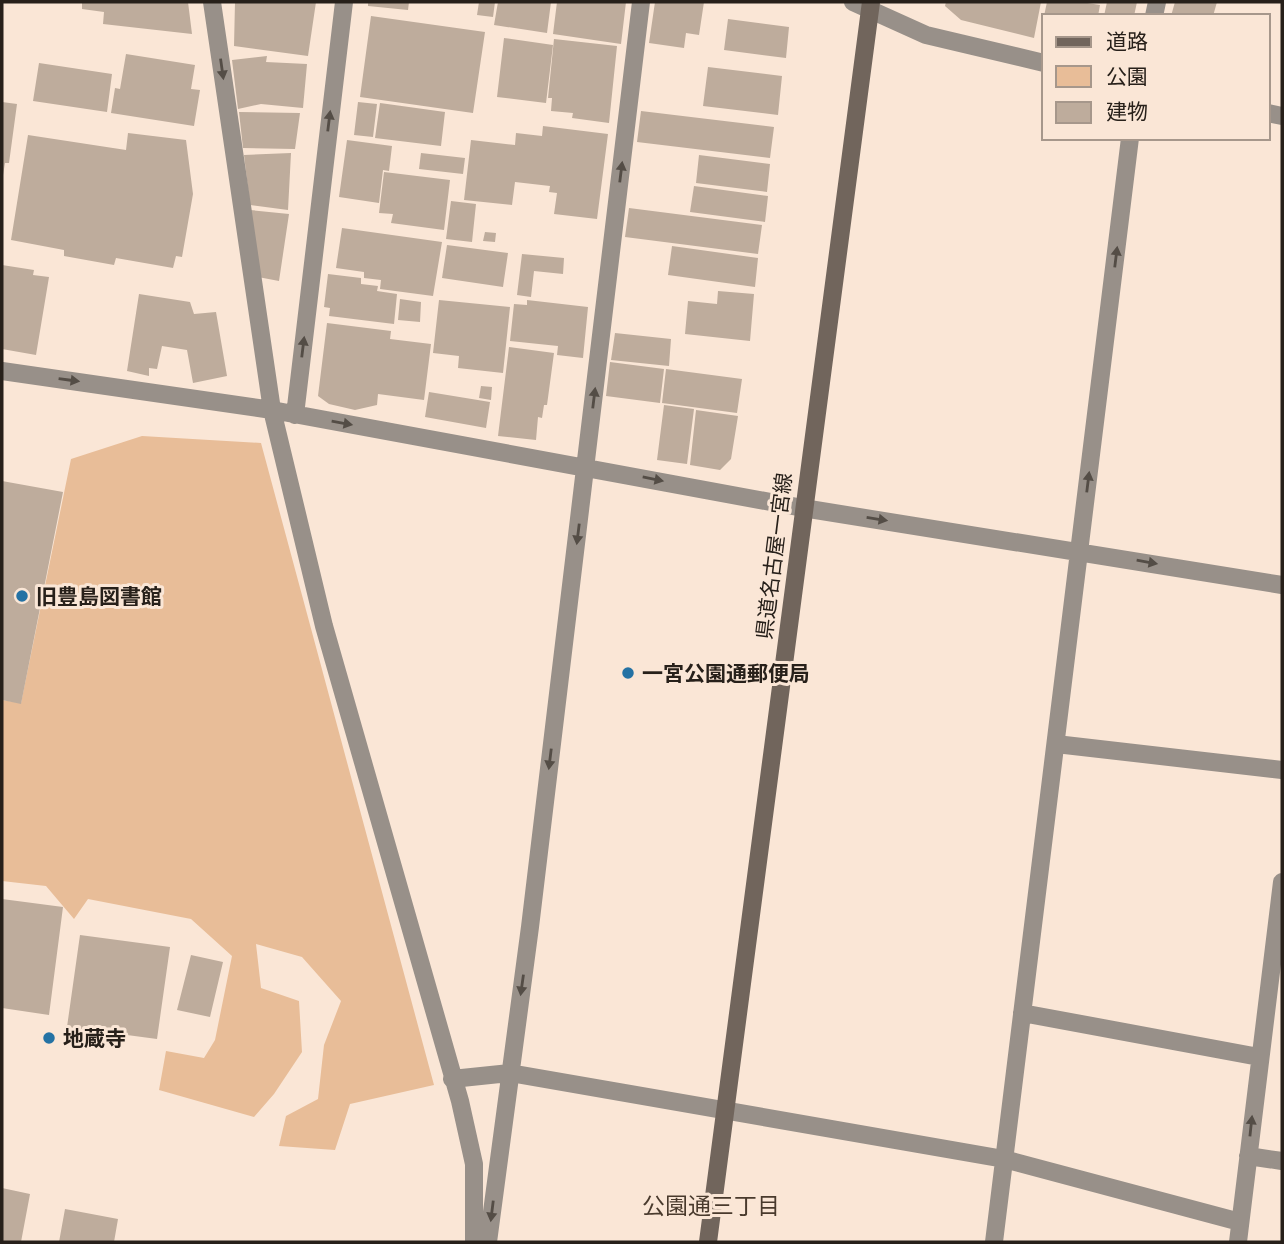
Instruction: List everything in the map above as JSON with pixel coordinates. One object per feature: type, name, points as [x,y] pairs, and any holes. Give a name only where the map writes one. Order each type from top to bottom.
[{"type":"main road","name":"県道名古屋一宮線","points":[[708,1242],[871,6]]},
{"type":"street","points":[[212,2],[272,410],[324,625],[474,1164],[474,1242]]},
{"type":"street","points":[[295,415],[344,2]]},
{"type":"street","points":[[488,1242],[586,466],[641,2]]},
{"type":"street","points":[[853,2],[871,6],[926,35],[1042,63]]},
{"type":"street","points":[[994,1242],[1130,140]]},
{"type":"street","points":[[2,371],[272,410],[803,508],[1079,550],[1282,585]]},
{"type":"street","points":[[1056,744],[1282,770]]},
{"type":"street","points":[[1238,1242],[1259,1057],[1277,974],[1282,882]]},
{"type":"street","points":[[1022,1013],[1259,1057]]},
{"type":"street","points":[[452,1079],[510,1073],[1004,1159],[1240,1222]]},
{"type":"street","points":[[1248,1156],[1282,1161]]},
{"type":"green space","points":[[142,436],[261,443],[434,1085],[350,1104],[335,1150],[279,1146],[286,1116],[318,1099],[324,1045],[341,1001],[302,957],[256,944],[261,988],[299,1001],[302,1052],[274,1094],[254,1117],[159,1090],[166,1051],[204,1058],[215,1040],[232,956],[191,919],[88,899],[74,919],[46,886],[2,881],[2,700],[21,703],[71,459]]},
{"type":"building","points":[[82,2],[188,2],[192,34],[103,24],[104,12],[82,9]]},
{"type":"building","points":[[235,2],[316,2],[308,56],[234,46]]},
{"type":"building","points":[[368,2],[409,2],[408,10],[368,6]]},
{"type":"building","points":[[479,2],[495,2],[493,17],[477,15]]},
{"type":"building","points":[[498,2],[551,2],[547,33],[494,25]]},
{"type":"building","points":[[557,2],[626,2],[621,44],[553,34]]},
{"type":"building","points":[[655,2],[704,2],[699,35],[686,33],[684,48],[649,43]]},
{"type":"building","points":[[946,2],[1041,2],[1034,38],[961,20],[945,6]]},
{"type":"building","points":[[1047,2],[1100,5],[1098,14],[1044,14]]},
{"type":"building","points":[[1107,2],[1137,2],[1134,14],[1104,14]]},
{"type":"building","points":[[1175,2],[1217,2],[1214,14],[1172,14]]},
{"type":"building","points":[[371,16],[485,32],[473,113],[360,97]]},
{"type":"building","points":[[728,19],[789,27],[786,58],[724,50]]},
{"type":"building","points":[[504,38],[553,45],[546,103],[497,97]]},
{"type":"building","points":[[554,39],[617,46],[609,123],[572,118],[573,113],[551,111],[552,98],[548,98]]},
{"type":"building","points":[[126,54],[195,65],[191,89],[200,90],[194,126],[111,113],[115,88],[120,89]]},
{"type":"building","points":[[267,56],[266,62],[307,64],[303,108],[261,104],[238,109],[232,60]]},
{"type":"building","points":[[39,63],[112,74],[107,112],[33,101]]},
{"type":"building","points":[[708,67],[782,76],[778,115],[703,106]]},
{"type":"building","points":[[2,102],[17,104],[9,163],[5,163],[3,175]]},
{"type":"building","points":[[358,102],[377,104],[373,137],[354,135]]},
{"type":"building","points":[[380,103],[445,112],[441,146],[375,138]]},
{"type":"building","points":[[641,111],[774,127],[770,158],[637,142]]},
{"type":"building","points":[[239,112],[300,113],[295,149],[243,148]]},
{"type":"building","points":[[543,126],[608,134],[597,219],[554,214],[557,193],[549,192],[550,186],[515,182],[512,205],[464,200],[471,140],[515,145],[516,133],[542,136]]},
{"type":"building","points":[[128,133],[186,140],[193,194],[182,257],[176,256],[173,268],[116,258],[114,265],[64,256],[64,250],[11,240],[28,135],[126,150]]},
{"type":"building","points":[[347,140],[392,146],[389,171],[383,170],[379,203],[339,197]]},
{"type":"building","points":[[291,153],[288,210],[250,205],[244,155]]},
{"type":"building","points":[[421,153],[465,158],[463,174],[419,169]]},
{"type":"building","points":[[699,155],[770,164],[767,192],[696,183]]},
{"type":"building","points":[[384,172],[450,180],[444,230],[391,223],[393,214],[379,213]]},
{"type":"building","points":[[694,186],[768,196],[765,222],[690,212]]},
{"type":"building","points":[[451,201],[476,204],[472,242],[446,239]]},
{"type":"building","points":[[629,208],[762,225],[758,254],[625,237]]},
{"type":"building","points":[[250,210],[289,214],[279,281],[258,277]]},
{"type":"building","points":[[342,228],[442,242],[433,296],[380,289],[381,280],[364,278],[364,272],[336,268]]},
{"type":"building","points":[[485,232],[496,233],[495,242],[483,241]]},
{"type":"building","points":[[447,245],[508,253],[503,287],[442,278]]},
{"type":"building","points":[[672,246],[758,258],[755,287],[668,275]]},
{"type":"building","points":[[522,254],[564,258],[563,274],[534,271],[531,297],[517,295]]},
{"type":"building","points":[[2,265],[34,270],[33,275],[49,277],[36,355],[2,349]]},
{"type":"building","points":[[328,274],[361,278],[361,284],[378,286],[377,291],[397,294],[394,324],[329,316],[330,308],[324,307]]},
{"type":"building","points":[[718,291],[754,294],[750,341],[685,334],[688,301],[717,304]]},
{"type":"building","points":[[139,294],[190,302],[194,314],[216,312],[227,376],[193,383],[187,350],[162,346],[157,369],[149,368],[149,376],[127,371]]},
{"type":"building","points":[[400,299],[421,302],[420,322],[398,320]]},
{"type":"building","points":[[439,300],[510,307],[503,373],[458,368],[459,356],[433,353]]},
{"type":"building","points":[[527,300],[588,307],[583,358],[557,355],[558,346],[510,341],[514,304],[527,305]]},
{"type":"building","points":[[327,323],[391,331],[390,339],[431,344],[424,400],[378,394],[377,405],[355,410],[329,404],[318,396]]},
{"type":"building","points":[[615,333],[671,339],[669,366],[611,360]]},
{"type":"building","points":[[509,347],[554,353],[547,405],[544,405],[542,418],[538,417],[536,440],[498,436]]},
{"type":"building","points":[[610,362],[664,369],[660,403],[606,396]]},
{"type":"building","points":[[666,369],[742,379],[737,413],[662,403]]},
{"type":"building","points":[[481,386],[492,387],[491,400],[479,398]]},
{"type":"building","points":[[429,392],[490,402],[486,428],[425,417]]},
{"type":"building","points":[[664,405],[694,409],[687,464],[657,460]]},
{"type":"building","points":[[696,410],[738,416],[731,459],[720,470],[690,465]]},
{"type":"building","name":"旧豊島図書館","points":[[2,481],[63,492],[21,704],[2,700]]},
{"type":"building","points":[[2,899],[63,907],[49,1015],[2,1008]]},
{"type":"building","points":[[80,935],[170,947],[157,1039],[67,1027]]},
{"type":"building","points":[[191,955],[223,962],[210,1017],[177,1010]]},
{"type":"building","points":[[2,1188],[30,1194],[21,1242],[2,1241]]},
{"type":"building","points":[[65,1209],[118,1219],[114,1242],[59,1242]]},
{"type":"place","name":"旧豊島図書館","points":[[22,596]]},
{"type":"place","name":"一宮公園通郵便局","points":[[628,673]]},
{"type":"place","name":"地蔵寺","points":[[49,1038]]},
{"type":"district","name":"公園通三丁目","points":[[711,1206]]}]
